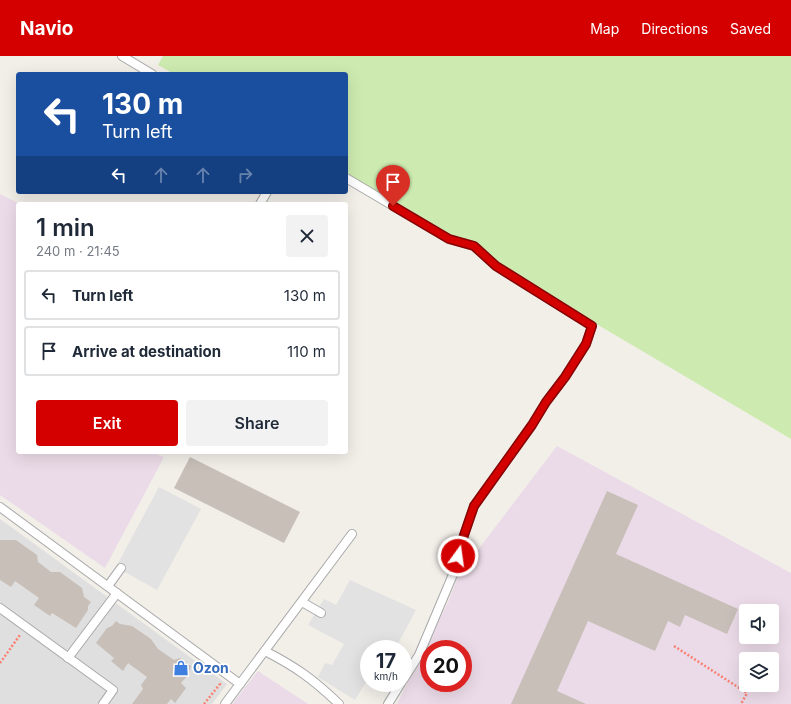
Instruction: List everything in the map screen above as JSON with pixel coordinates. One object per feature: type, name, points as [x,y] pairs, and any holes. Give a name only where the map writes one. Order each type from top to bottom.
[{"type":"lane","points":[[122,56],[149,72]]},
{"type":"lane","points":[[348,179],[449,239],[474,246],[496,266],[592,326],[586,344],[565,377],[474,506],[462,541],[454,572],[419,655],[412,666]]},
{"type":"lane","points":[[0,507],[240,684]]},
{"type":"lane","points":[[226,704],[352,534]]},
{"type":"lane","points":[[108,586],[121,568]]},
{"type":"lane","points":[[68,658],[117,593]]},
{"type":"lane","points":[[302,602],[321,613]]},
{"type":"lane","points":[[0,608],[113,690],[102,704]]},
{"type":"lane","points":[[265,651],[291,664],[339,704]]},
{"type":"lane","points":[[388,704],[395,692]]},
{"type":"path","points":[[0,663],[26,627]]},
{"type":"path","points":[[674,646],[747,692],[741,704]]},
{"type":"path","points":[[204,704],[220,684],[214,680]]},
{"type":"shaded area","points":[[0,194],[16,202],[16,454],[156,454],[164,457],[105,568],[0,495]]},
{"type":"shaded area","points":[[557,446],[791,573],[791,704],[397,704],[403,692],[412,692],[412,674],[420,658],[420,692],[472,692],[472,640],[429,640],[448,602],[458,576]]},
{"type":"shaded area","points":[[159,487],[201,509],[157,590],[116,567]]},
{"type":"shaded area","points":[[0,519],[227,684],[212,704],[0,704]]},
{"type":"shaded area","points":[[350,580],[416,610],[400,640],[360,640],[360,692],[355,700],[318,677],[325,663],[332,665],[344,644],[308,625],[324,599],[336,605]]},
{"type":"shaded area","points":[[258,671],[308,704],[232,704]]},
{"type":"green space","points":[[163,56],[791,56],[791,439],[348,177],[348,72],[170,72],[158,65]]},
{"type":"building","points":[[190,457],[300,512],[284,543],[174,488]]},
{"type":"building","points":[[607,491],[638,505],[616,554],[738,609],[727,634],[685,615],[680,627],[668,621],[655,651],[588,621],[557,691],[586,704],[511,704]]},
{"type":"building","points":[[0,540],[16,540],[37,555],[38,562],[51,572],[60,572],[82,588],[84,597],[91,602],[88,606],[88,610],[76,628],[52,613],[50,616],[34,605],[39,598],[15,581],[11,587],[0,580]]},
{"type":"building","points":[[116,621],[120,624],[132,626],[151,639],[158,649],[174,660],[180,658],[191,666],[188,675],[181,683],[186,688],[175,703],[171,699],[167,704],[132,704],[143,689],[141,685],[147,677],[128,663],[123,671],[111,661],[114,658],[96,643],[107,628],[112,626]]},
{"type":"place","name":"Ozon","points":[[181,668]]},
{"type":"route","points":[[393,206],[449,239],[474,246],[496,266],[592,326],[586,344],[565,377],[474,506],[458,556]]}]
